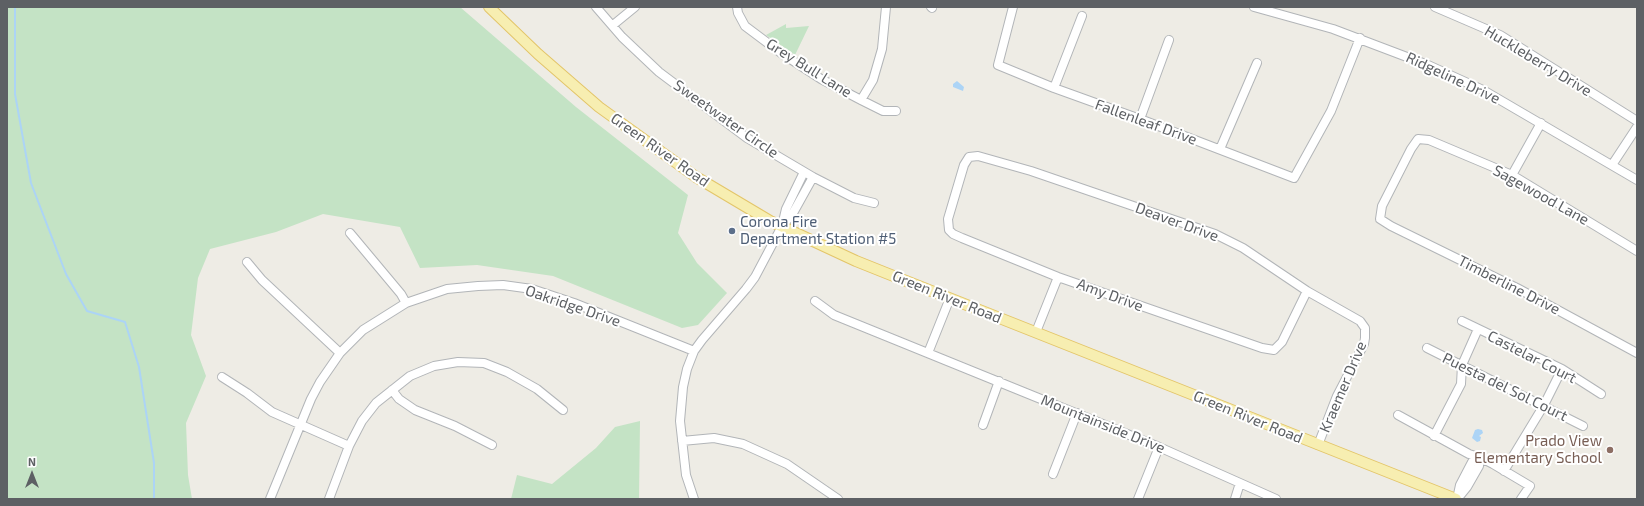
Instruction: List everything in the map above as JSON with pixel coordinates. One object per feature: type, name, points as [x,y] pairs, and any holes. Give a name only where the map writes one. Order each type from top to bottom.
[{"type":"main road","name":"Green River Road","points":[[489,7],[567,80],[631,131],[696,177],[782,226],[856,261],[1457,499]]},
{"type":"street","name":"Sweetwater Circle","points":[[596,7],[622,37],[660,72],[747,138],[813,178],[854,198],[874,203]]},
{"type":"street","points":[[612,25],[635,7]]},
{"type":"street","name":"Grey Bull Lane","points":[[737,7],[738,13],[745,26],[781,53],[821,79],[861,100],[883,110],[896,111]]},
{"type":"street","points":[[861,100],[873,80],[882,50],[886,7]]},
{"type":"street","name":"Fallenleaf Drive","points":[[1013,7],[998,65],[1054,88],[1294,178],[1331,110],[1360,38]]},
{"type":"street","name":"Ridgeline Drive","points":[[1254,7],[1296,18],[1360,38],[1428,65],[1483,90],[1637,180]]},
{"type":"street","name":"Huckleberry Drive","points":[[1435,7],[1500,35],[1637,121]]},
{"type":"street","points":[[1054,88],[1082,16]]},
{"type":"street","points":[[1140,119],[1170,40]]},
{"type":"street","points":[[1220,149],[1258,63]]},
{"type":"street","points":[[1512,175],[1541,123]]},
{"type":"street","points":[[1612,165],[1637,127]]},
{"type":"street","name":"Sagewood Lane","points":[[1380,218],[1382,206],[1411,148],[1418,140],[1429,140],[1512,175],[1637,251]]},
{"type":"street","name":"Deaver Drive","points":[[949,230],[948,219],[964,165],[969,157],[978,156],[1032,172],[1216,234],[1243,248],[1307,291],[1360,321],[1365,328]]},
{"type":"street","points":[[694,499],[686,475],[680,421],[681,398],[687,369],[694,351],[719,319],[746,289],[762,265],[782,226],[786,210],[804,172]]},
{"type":"street","points":[[782,226],[794,213],[813,178]]},
{"type":"street","name":"Timberline Drive","points":[[1380,218],[1391,226],[1518,288],[1637,353]]},
{"type":"street","name":"Amy Drive","points":[[949,230],[953,234],[962,238],[1058,277],[1262,348],[1274,350],[1282,342],[1307,291]]},
{"type":"street","points":[[350,233],[401,294],[406,303]]},
{"type":"street","points":[[247,262],[262,280],[340,353]]},
{"type":"street","points":[[1036,332],[1058,277]]},
{"type":"street","name":"Oakridge Drive","points":[[270,499],[314,393],[340,353],[363,330],[406,303],[447,289],[503,285],[532,289],[574,303],[694,351]]},
{"type":"street","points":[[928,353],[950,298]]},
{"type":"street","name":"Mountainside Drive","points":[[815,301],[834,315],[1159,447],[1276,499]]},
{"type":"street","name":"Castelar Court","points":[[1462,321],[1562,369],[1601,394]]},
{"type":"street","name":"Kraemer Drive","points":[[1318,445],[1337,396],[1364,344],[1365,328]]},
{"type":"street","points":[[1434,436],[1461,384],[1462,365],[1478,329]]},
{"type":"street","name":"Puesta del Sol Court","points":[[1427,348],[1544,405],[1583,426]]},
{"type":"street","points":[[329,499],[349,446],[362,421],[376,403],[410,376],[434,366],[458,362],[484,363],[507,372],[537,389],[562,410]]},
{"type":"street","points":[[1504,471],[1544,405],[1562,369]]},
{"type":"street","points":[[222,377],[248,393],[272,412],[349,446]]},
{"type":"street","points":[[983,425],[999,381]]},
{"type":"street","points":[[392,390],[399,399],[415,410],[455,426],[492,445]]},
{"type":"street","points":[[1053,474],[1077,413]]},
{"type":"street","points":[[1398,415],[1434,436],[1468,454],[1479,457],[1530,486],[1521,499]]},
{"type":"street","points":[[682,441],[714,438],[744,444],[787,464],[838,499]]},
{"type":"street","points":[[1138,499],[1159,447]]},
{"type":"street","points":[[1457,499],[1467,487],[1479,466],[1479,457]]},
{"type":"street","points":[[1235,499],[1240,483]]},
{"type":"green space","points":[[7,7],[460,7],[576,107],[688,195],[678,233],[697,263],[727,293],[698,325],[682,328],[553,276],[477,265],[420,268],[400,227],[323,214],[276,232],[210,249],[198,278],[191,335],[206,376],[186,423],[188,475],[192,499],[7,499]]},
{"type":"green space","points":[[786,24],[786,28],[809,26],[795,55],[766,35]]},
{"type":"green space","points":[[640,421],[639,499],[511,499],[517,475],[552,484],[596,448],[615,427]]},
{"type":"water","points":[[957,81],[964,87],[963,91],[953,87],[953,84]]},
{"type":"water","points":[[1475,430],[1482,430],[1483,433],[1479,436],[1481,437],[1480,441],[1477,442],[1472,438]]},
{"type":"waterway","points":[[15,7],[15,94],[31,183],[66,274],[87,311],[125,322],[139,367],[154,463],[154,499]]},
{"type":"place","name":"Corona Fire Department Station #5","points":[[732,231]]},
{"type":"place","name":"Prado View Elementary School","points":[[1610,450]]}]
